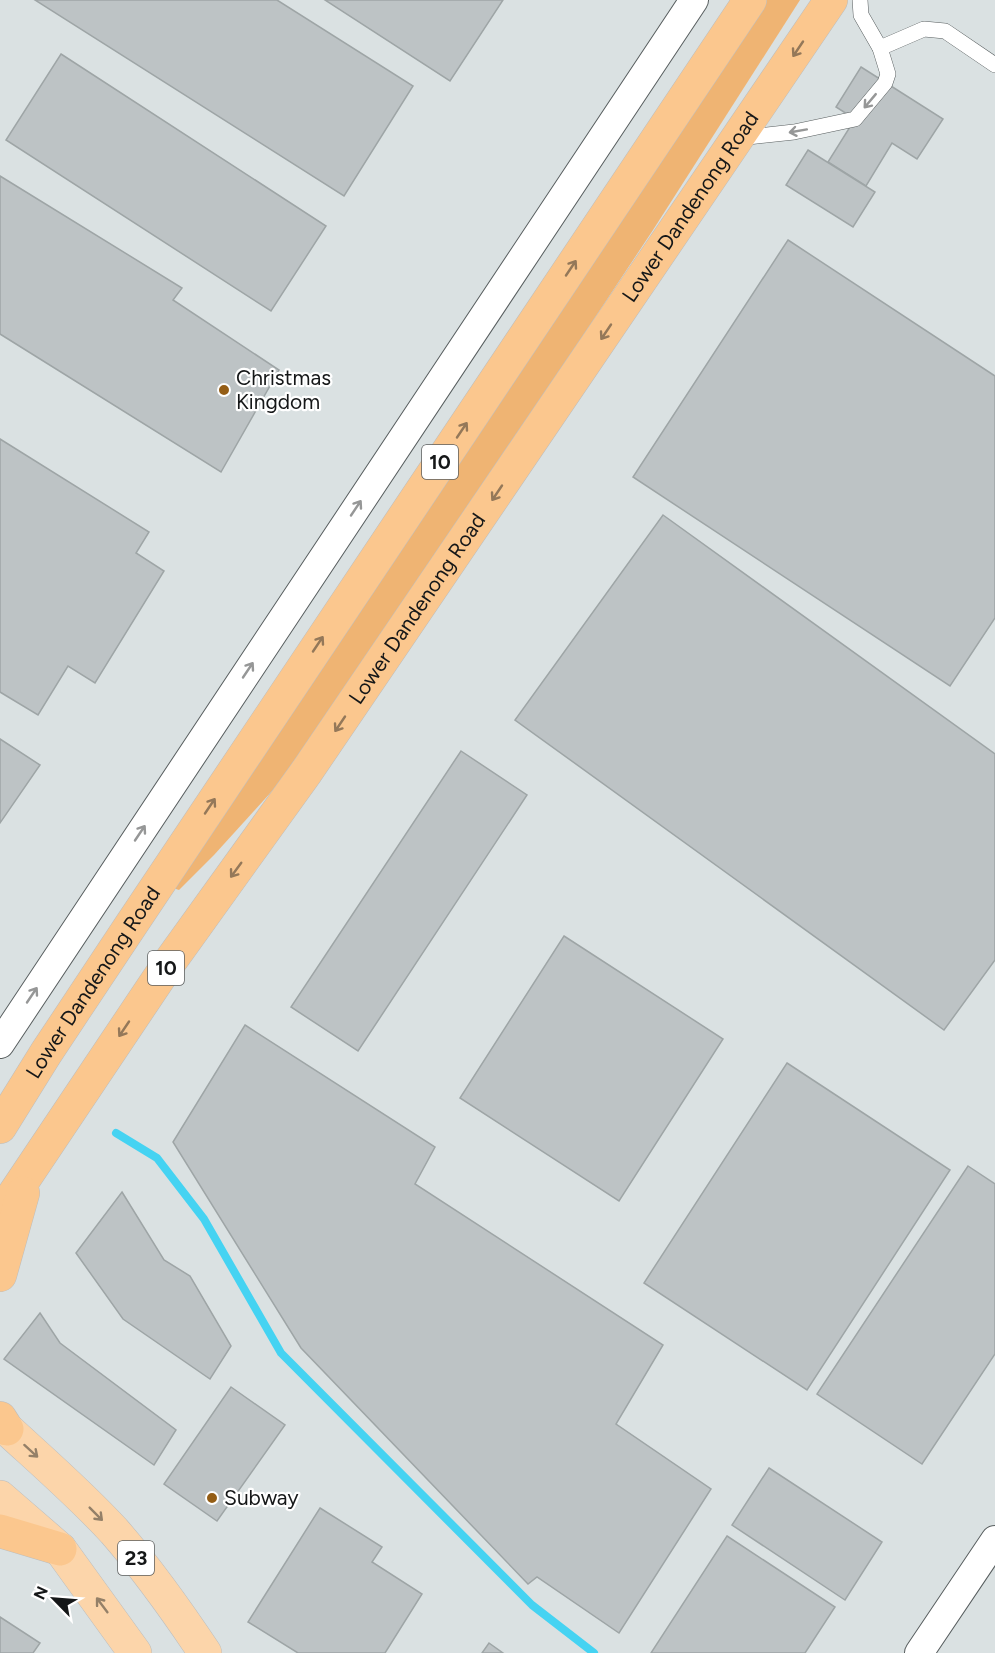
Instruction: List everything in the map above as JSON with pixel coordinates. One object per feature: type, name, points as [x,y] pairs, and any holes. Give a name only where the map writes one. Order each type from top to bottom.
[{"type":"highway","name":"Lower Dandenong Road","points":[[0,1127],[130,925],[750,0]]},
{"type":"highway","name":"Lower Dandenong Road","points":[[0,1215],[169,963],[307,771],[831,0]]},
{"type":"highway","points":[[0,1275],[31,1168]]},
{"type":"highway","points":[[0,1531],[60,1549]]},
{"type":"main road","name":"23","points":[[2,1424],[55,1472],[113,1530],[165,1593],[205,1653]]},
{"type":"main road","name":"23","points":[[0,1497],[60,1549],[135,1653]]},
{"type":"street","name":"Lower Dandenong Road","points":[[0,1044],[694,0]]},
{"type":"street","points":[[919,1653],[995,1540]]},
{"type":"lane","points":[[738,138],[794,132],[855,119],[885,83],[888,74],[880,48],[861,15],[860,0]]},
{"type":"lane","points":[[880,48],[924,28],[945,31],[995,65]]},
{"type":"shaded area","points":[[760,0],[800,0],[653,230],[340,703],[273,790],[214,855],[179,890],[176,889],[174,886]]},
{"type":"building","points":[[35,0],[277,0],[413,86],[344,196]]},
{"type":"building","points":[[325,0],[503,0],[450,81]]},
{"type":"building","points":[[61,54],[326,226],[271,311],[6,140]]},
{"type":"building","points":[[861,67],[943,119],[917,159],[892,143],[866,186],[828,162],[855,119],[836,107]]},
{"type":"building","points":[[808,150],[875,192],[853,227],[786,185]]},
{"type":"building","points":[[0,176],[182,288],[173,300],[279,370],[221,472],[0,334]]},
{"type":"building","points":[[788,240],[995,376],[995,618],[950,686],[633,477]]},
{"type":"building","points":[[0,439],[149,532],[136,553],[164,571],[95,683],[68,666],[38,715],[0,692]]},
{"type":"building","points":[[663,515],[995,754],[995,960],[944,1030],[515,720]]},
{"type":"building","points":[[0,739],[40,765],[0,823]]},
{"type":"building","points":[[461,751],[527,795],[358,1051],[291,1007]]},
{"type":"building","points":[[564,936],[723,1039],[619,1201],[460,1098]]},
{"type":"building","points":[[245,1025],[435,1147],[415,1184],[663,1345],[616,1424],[711,1489],[619,1633],[537,1577],[528,1584],[301,1348],[173,1142]]},
{"type":"building","points":[[787,1063],[950,1170],[807,1390],[644,1283]]},
{"type":"building","points":[[968,1166],[995,1184],[995,1354],[922,1464],[817,1394]]},
{"type":"building","points":[[122,1192],[164,1260],[190,1276],[231,1346],[210,1379],[123,1319],[76,1253]]},
{"type":"building","points":[[40,1313],[60,1343],[176,1430],[154,1465],[4,1359]]},
{"type":"building","points":[[231,1387],[285,1425],[217,1521],[164,1484]]},
{"type":"building","points":[[769,1468],[882,1542],[845,1600],[732,1525]]},
{"type":"building","points":[[320,1508],[382,1547],[372,1562],[422,1594],[385,1653],[298,1653],[248,1622]]},
{"type":"building","points":[[727,1536],[835,1607],[805,1653],[651,1653]]},
{"type":"building","points":[[0,1617],[40,1643],[33,1653],[0,1653]]},
{"type":"building","points":[[489,1643],[503,1653],[482,1653]]},
{"type":"waterway","points":[[116,1133],[157,1158],[204,1219],[281,1353],[532,1605],[594,1653]]},
{"type":"place","name":"Christmas Kingdom","points":[[224,390]]},
{"type":"place","name":"Subway","points":[[212,1498]]}]
